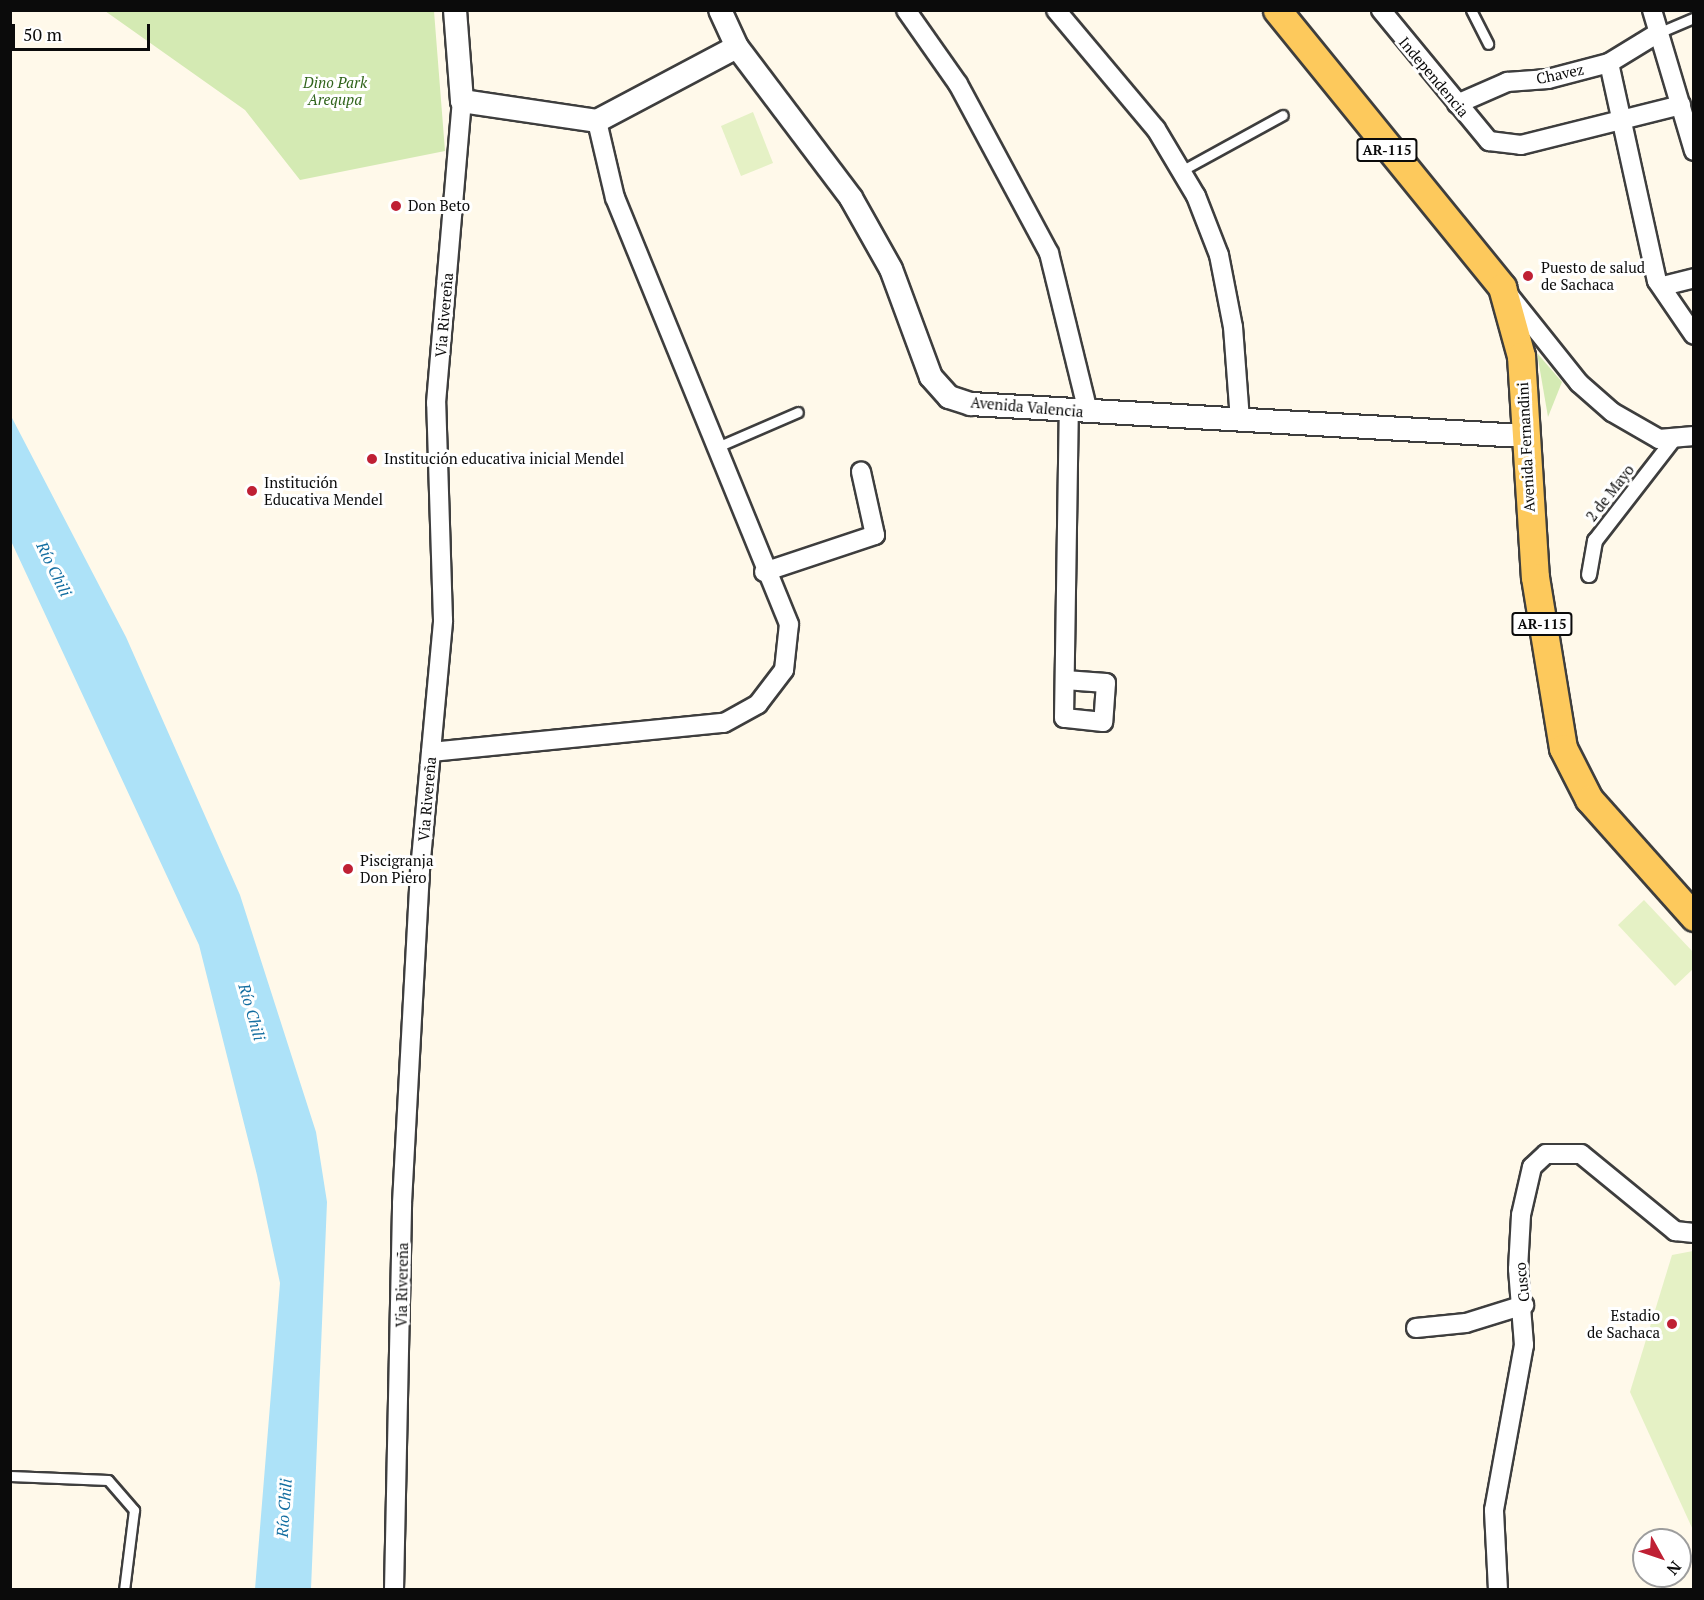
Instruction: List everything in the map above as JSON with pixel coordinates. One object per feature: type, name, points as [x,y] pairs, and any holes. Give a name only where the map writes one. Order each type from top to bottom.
[{"type":"main road","name":"Avenida Fernandini","points":[[1277,10],[1502,287],[1521,356],[1523,436],[1535,577],[1563,748],[1589,800],[1694,917]]},
{"type":"street","name":"Via Rivereña","points":[[393,1590],[402,1203],[431,752],[443,620],[436,403],[462,101],[455,10]]},
{"type":"street","name":"Avenida Valencia","points":[[720,10],[737,47],[850,198],[891,269],[931,377],[949,397],[971,404],[1523,436]]},
{"type":"street","points":[[906,10],[958,84],[1049,253],[1079,411],[1065,680]]},
{"type":"street","points":[[1056,10],[1156,129],[1181,171],[1219,255],[1233,327],[1240,420]]},
{"type":"street","name":"Independencia","points":[[1382,10],[1457,105],[1490,141],[1521,145],[1618,122]]},
{"type":"street","points":[[1652,10],[1694,151]]},
{"type":"street","name":"Chavez","points":[[1457,105],[1507,82],[1548,79],[1609,63],[1658,33]]},
{"type":"street","points":[[462,101],[597,121],[737,47]]},
{"type":"street","points":[[1609,63],[1618,122],[1657,281],[1663,286],[1694,335]]},
{"type":"street","points":[[1618,122],[1681,105]]},
{"type":"street","points":[[431,752],[724,723],[758,704],[784,670],[789,624],[764,572],[717,447],[615,198],[597,121]]},
{"type":"street","points":[[1663,286],[1694,278]]},
{"type":"street","points":[[1502,287],[1579,383],[1612,412],[1659,439],[1674,440],[1694,436]]},
{"type":"street","name":"2 de Mayo","points":[[1589,575],[1595,541],[1674,440]]},
{"type":"street","points":[[764,572],[875,536],[861,472]]},
{"type":"street","name":"Cusco","points":[[1498,1590],[1494,1510],[1524,1345],[1524,1305],[1518,1269],[1521,1215],[1532,1167],[1546,1154],[1581,1154],[1675,1231],[1694,1233]]},
{"type":"street","points":[[1416,1328],[1466,1323],[1524,1305]]},
{"type":"lane","points":[[1471,10],[1488,44]]},
{"type":"lane","points":[[1658,33],[1694,18]]},
{"type":"lane","points":[[1181,171],[1282,115]]},
{"type":"lane","points":[[717,447],[798,412]]},
{"type":"lane","points":[[10,1476],[108,1480],[134,1510],[124,1590]]},
{"type":"green space","name":"Dino Park Arequpa","points":[[105,11],[434,11],[445,151],[300,180],[245,110]]},
{"type":"green space","points":[[753,112],[773,163],[741,176],[721,126]]},
{"type":"green space","points":[[1537,353],[1562,382],[1548,417]]},
{"type":"green space","points":[[1644,900],[1693,952],[1693,969],[1675,986],[1618,925]]},
{"type":"green space","name":"Estadio de Sachaca","points":[[1694,1251],[1693,1530],[1630,1392],[1672,1255]]},
{"type":"water","name":"Río Chili","points":[[11,416],[126,637],[240,895],[316,1132],[327,1202],[311,1589],[255,1589],[280,1283],[257,1175],[199,945],[11,541]]},
{"type":"place","name":"Don Beto","points":[[396,206]]},
{"type":"place","name":"Puesto de salud de Sachaca","points":[[1528,276]]},
{"type":"place","name":"Institución educativa inicial Mendel","points":[[372,459]]},
{"type":"place","name":"Institución Educativa Mendel","points":[[252,491]]},
{"type":"place","name":"Piscigranja Don Piero","points":[[348,869]]},
{"type":"place","name":"Estadio de Sachaca","points":[[1672,1324]]}]
